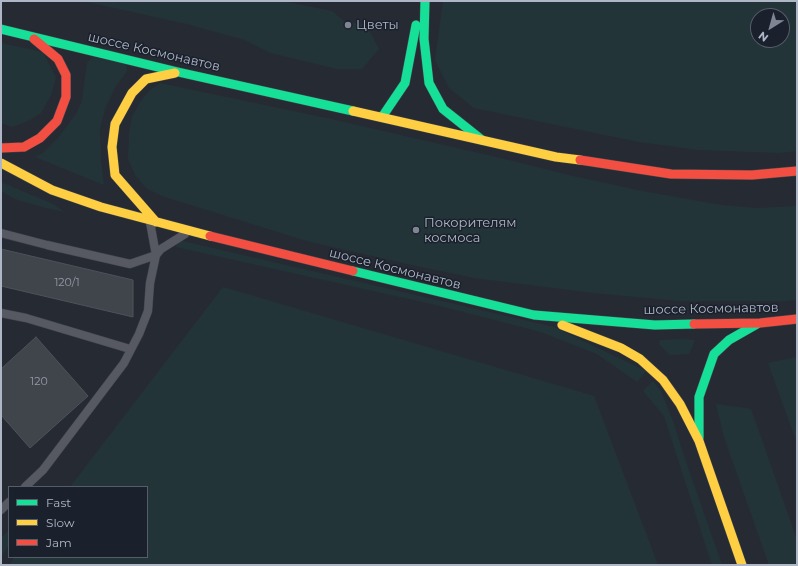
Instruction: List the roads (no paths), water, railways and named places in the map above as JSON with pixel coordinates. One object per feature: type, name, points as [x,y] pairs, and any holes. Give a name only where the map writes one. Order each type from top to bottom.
[{"type":"main road","points":[[382,117],[405,83],[414,32],[424,1]]},
{"type":"main road","points":[[424,1],[424,39],[429,82],[443,109],[482,140]]},
{"type":"main road","name":"шоссе Космонавтов","points":[[1,29],[178,72],[556,156],[671,174],[752,175],[797,171]]},
{"type":"main road","points":[[1,148],[24,148],[40,138],[57,121],[66,97],[66,75],[58,59],[29,36]]},
{"type":"main road","points":[[153,221],[115,175],[112,147],[115,124],[132,93],[146,79],[178,72]]},
{"type":"main road","name":"шоссе Космонавтов","points":[[1,164],[52,190],[101,207],[190,231],[534,315],[655,325],[760,323],[797,319]]},
{"type":"main road","points":[[534,315],[621,348],[640,359],[662,380],[680,404],[699,441],[742,565]]},
{"type":"main road","points":[[699,441],[698,397],[714,354],[729,340],[760,323]]},
{"type":"lane","points":[[26,486],[42,470],[124,363],[130,349],[140,334],[148,311],[150,283],[156,255],[151,233],[153,221]]},
{"type":"lane","points":[[1,233],[130,264],[156,255],[161,249],[190,231]]},
{"type":"lane","points":[[1,313],[26,318],[130,349]]},
{"type":"place","name":"Цветы","points":[[348,25]]},
{"type":"place","name":"Покорителям космоса","points":[[416,230]]}]
